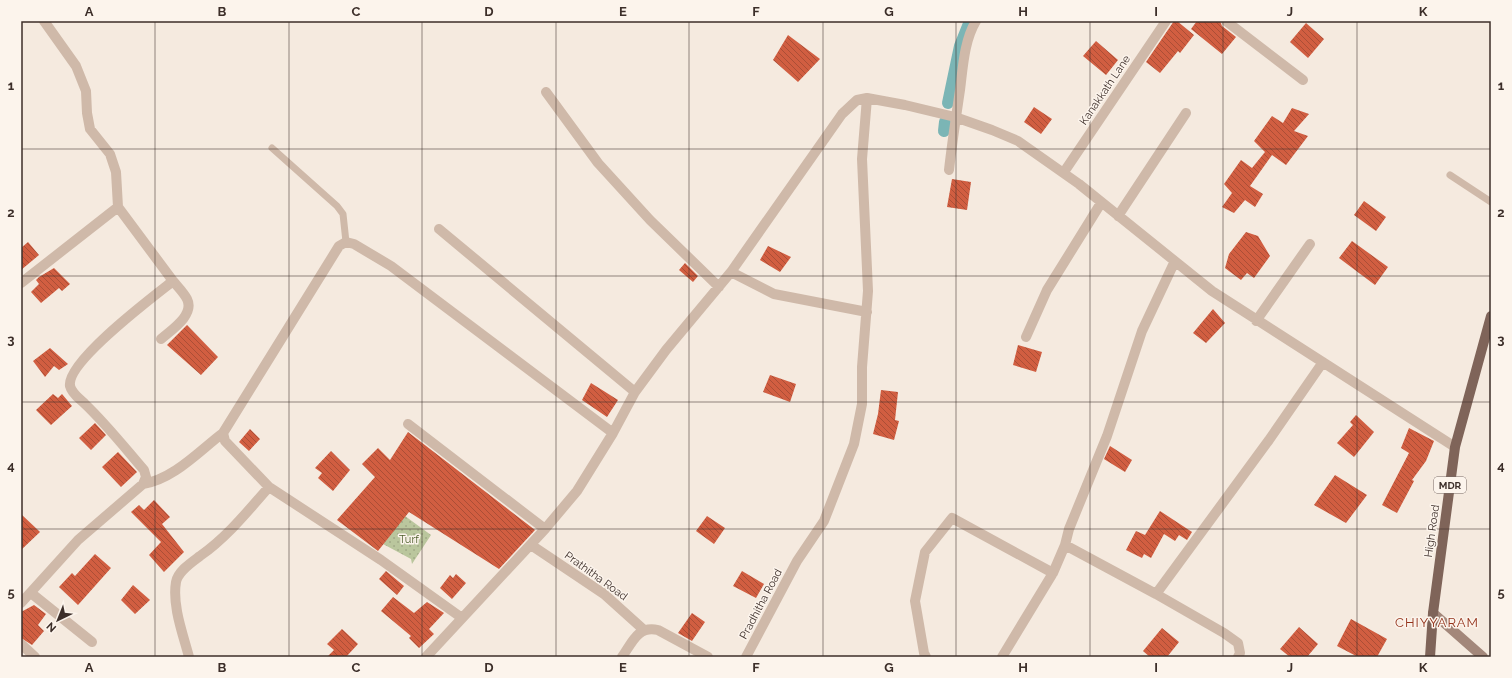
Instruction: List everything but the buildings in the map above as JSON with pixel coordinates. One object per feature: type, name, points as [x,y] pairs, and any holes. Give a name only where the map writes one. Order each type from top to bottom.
[{"type":"main road","name":"High Road","points":[[1430,657],[1433,613],[1455,446],[1491,316]]},
{"type":"main road","points":[[1433,613],[1483,657]]},
{"type":"street","points":[[44,21],[76,66],[86,91],[86,113],[90,129],[110,154],[116,172],[118,207],[188,300],[190,308],[186,316],[161,339]]},
{"type":"street","points":[[949,170],[955,117],[968,43],[976,21]]},
{"type":"street","name":"Kanakkath Lane","points":[[1064,172],[1166,21]]},
{"type":"street","points":[[1226,21],[1303,80]]},
{"type":"street","points":[[546,92],[598,163],[650,220],[719,287]]},
{"type":"street","points":[[426,657],[531,545],[576,491],[613,433],[635,392],[666,350],[731,272],[836,122],[856,100],[867,98],[955,117],[992,130],[1018,142],[1064,172],[1174,263],[1212,291],[1455,446]]},
{"type":"street","name":"Pradhitha Road","points":[[746,657],[797,562],[824,521],[854,444],[862,404],[862,367],[868,291],[862,158],[867,98]]},
{"type":"street","points":[[1118,216],[1186,113]]},
{"type":"street","points":[[1026,337],[1047,290],[1101,202]]},
{"type":"street","points":[[21,283],[118,207]]},
{"type":"street","points":[[439,229],[635,392]]},
{"type":"street","points":[[21,603],[78,540],[144,484],[157,482],[169,475],[223,433],[339,246],[346,242],[354,244],[391,266],[613,433]]},
{"type":"street","points":[[1256,320],[1310,244]]},
{"type":"street","points":[[1002,657],[1053,573],[1066,545],[1069,529],[1108,436],[1142,331],[1174,263]]},
{"type":"street","points":[[731,272],[774,294],[867,312]]},
{"type":"street","points":[[144,484],[146,477],[144,470],[103,422],[73,393],[70,385],[72,377],[88,355],[109,332],[173,281]]},
{"type":"street","points":[[1156,594],[1269,440],[1323,362]]},
{"type":"street","points":[[408,424],[545,529]]},
{"type":"street","points":[[223,433],[225,441],[269,487],[380,560],[462,618]]},
{"type":"street","points":[[189,657],[178,616],[176,581],[188,565],[234,528],[269,487]]},
{"type":"street","points":[[926,657],[915,601],[925,552],[952,518],[1053,573]]},
{"type":"street","name":"Prathitha Road","points":[[531,545],[604,594],[644,630]]},
{"type":"street","points":[[1066,545],[1224,633],[1238,643],[1240,653],[1238,657]]},
{"type":"street","points":[[31,593],[92,642]]},
{"type":"street","points":[[623,657],[636,635],[644,630],[651,629],[658,630],[708,657]]},
{"type":"street","points":[[21,644],[35,657]]},
{"type":"lane","points":[[272,148],[337,206],[342,214],[346,242]]},
{"type":"lane","points":[[1450,176],[1491,202]]},
{"type":"green space","name":"Turf","points":[[405,516],[431,535],[412,564],[411,559],[383,544]]},
{"type":"waterway","points":[[948,103],[960,46],[970,21]]},
{"type":"waterway","points":[[944,131],[945,122]]},
{"type":"district","name":"CHIYYARAM","points":[[1437,622]]}]
